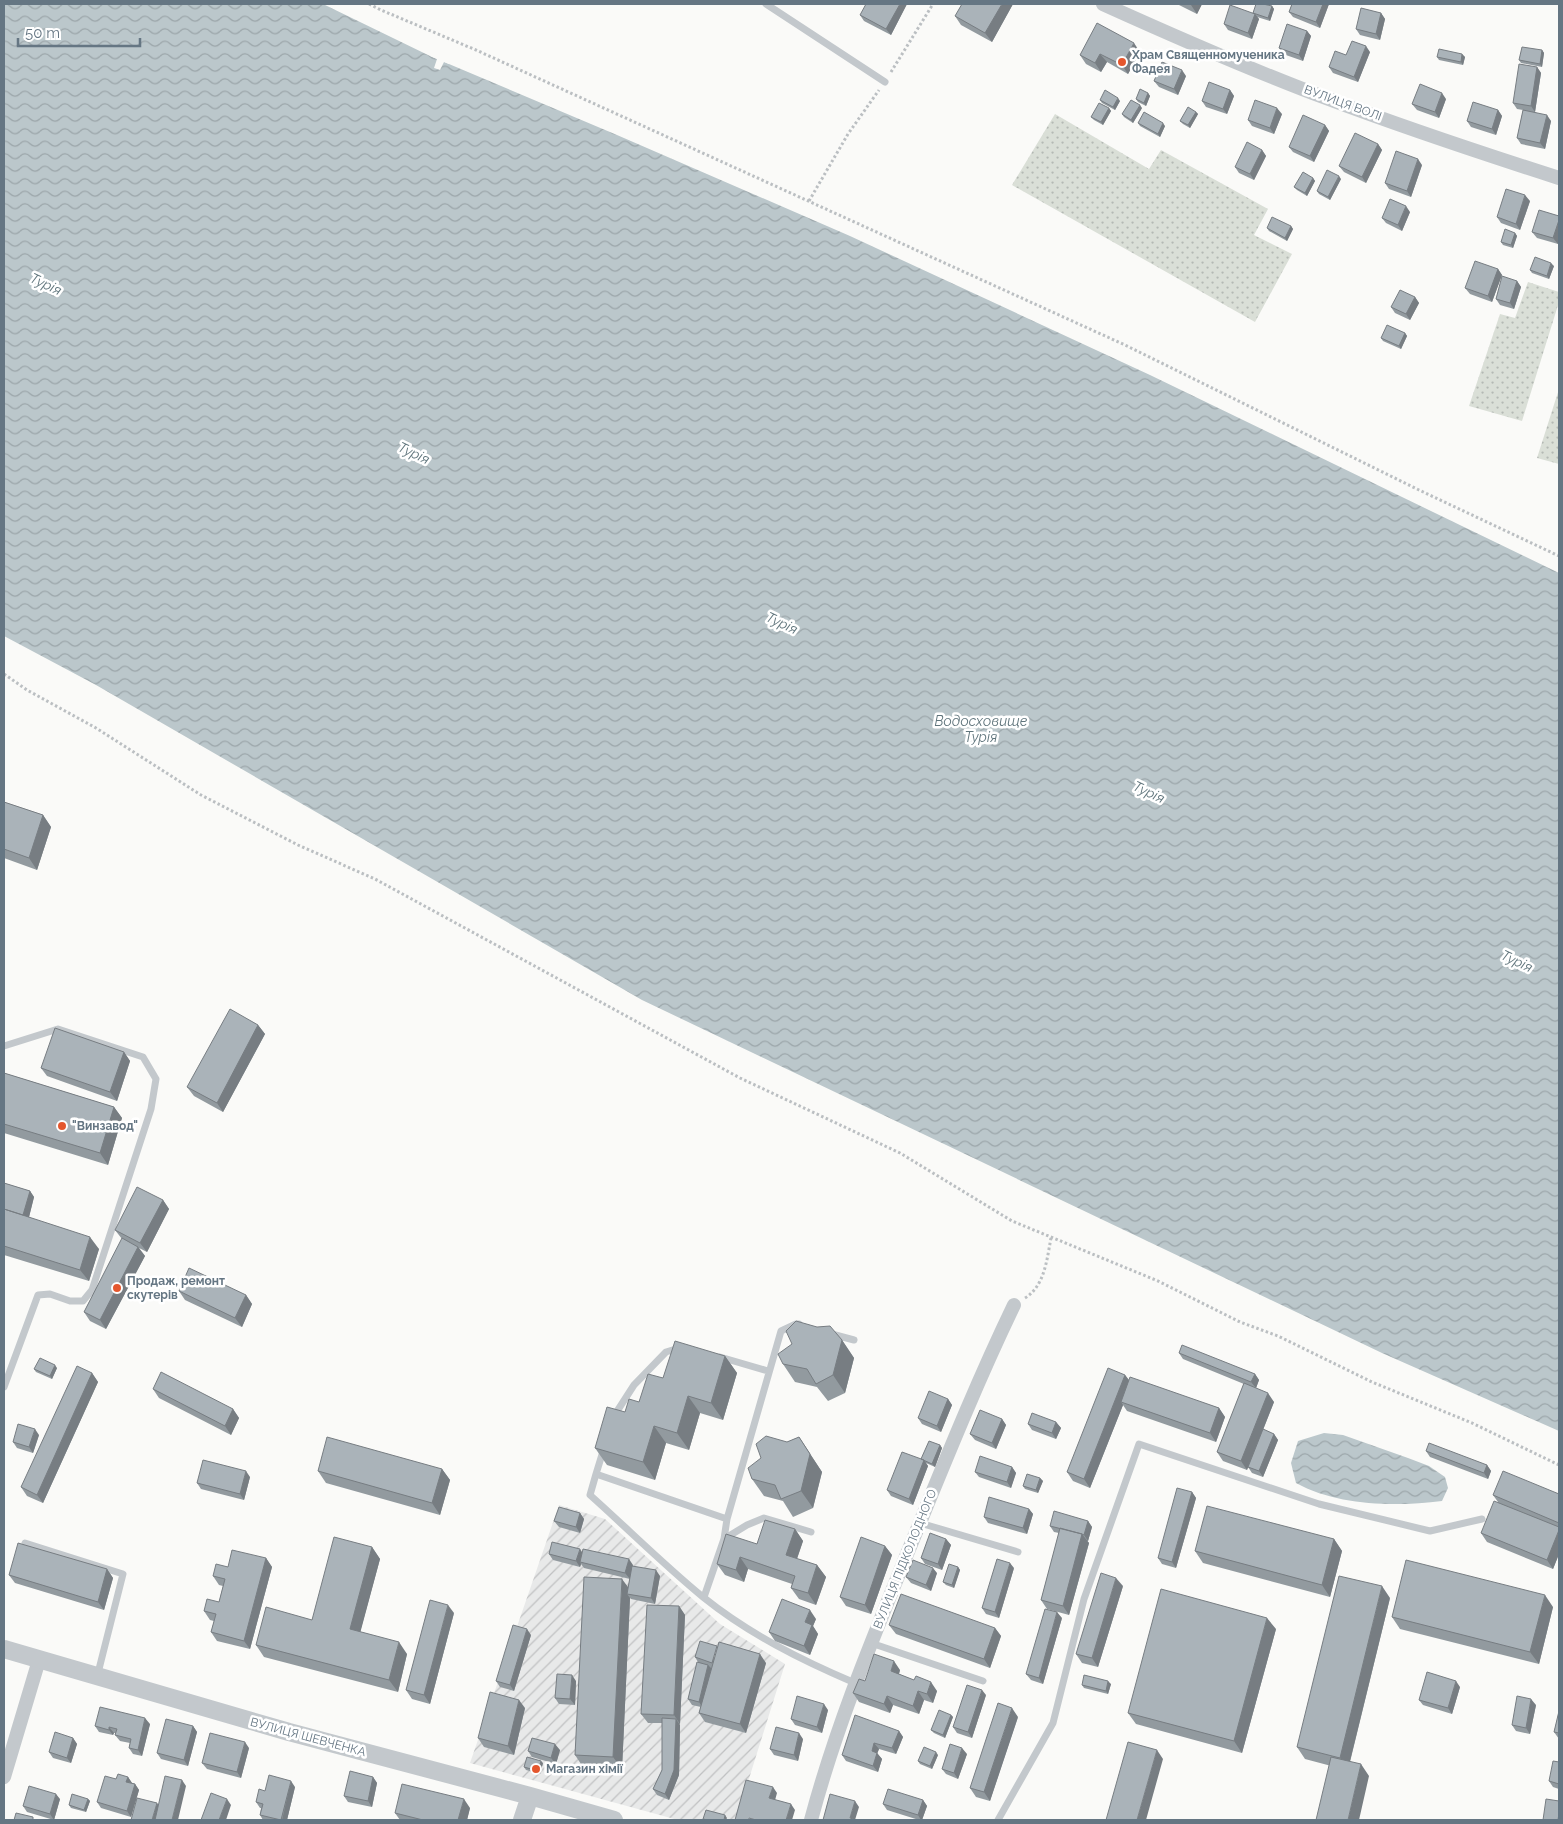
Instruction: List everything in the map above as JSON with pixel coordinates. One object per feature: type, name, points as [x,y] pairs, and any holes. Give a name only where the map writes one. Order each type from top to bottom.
[{"type":"street","name":"ВУЛИЦЯ ВОЛІ","points":[[1103,4],[1171,35],[1324,98],[1559,178]]},
{"type":"street","name":"ВУЛИЦЯ ПІДКОЛОДНОГО","points":[[812,1820],[825,1770],[871,1642],[986,1364],[1014,1305]]},
{"type":"street","name":"ВУЛИЦЯ ШЕВЧЕНКА","points":[[4,1649],[290,1732],[614,1820]]},
{"type":"street","points":[[4,1777],[39,1660]]},
{"type":"street","points":[[522,1820],[530,1796]]},
{"type":"lane","points":[[766,4],[884,82]]},
{"type":"lane","points":[[4,1046],[58,1029],[143,1057],[156,1079],[151,1109],[92,1290],[83,1300],[70,1301],[50,1294],[38,1296],[4,1387]]},
{"type":"lane","points":[[704,1597],[724,1540],[727,1519],[781,1331],[796,1324],[804,1326]]},
{"type":"lane","points":[[821,1331],[854,1340]]},
{"type":"lane","points":[[612,1424],[614,1415],[634,1385],[666,1352],[685,1346]]},
{"type":"lane","points":[[713,1354],[768,1371]]},
{"type":"lane","points":[[606,1440],[590,1495],[704,1597],[764,1639],[802,1660],[855,1683]]},
{"type":"lane","points":[[998,1820],[1053,1723],[1084,1599],[1139,1444],[1319,1504],[1430,1531],[1482,1519]]},
{"type":"lane","points":[[596,1474],[727,1519]]},
{"type":"lane","points":[[724,1540],[747,1525],[764,1518],[811,1532]]},
{"type":"lane","points":[[920,1523],[1018,1552]]},
{"type":"lane","points":[[25,1542],[123,1574],[96,1677]]},
{"type":"lane","points":[[871,1642],[983,1681]]},
{"type":"path","points":[[369,4],[476,50],[1125,345],[1419,490],[1559,556]]},
{"type":"path","points":[[808,201],[848,134],[884,82],[933,4]]},
{"type":"path","points":[[4,674],[27,690],[96,728],[201,795],[298,845],[375,879],[740,1078],[900,1153],[1012,1221],[1158,1281],[1240,1322],[1278,1336],[1372,1382],[1472,1423],[1559,1465]]},
{"type":"path","points":[[1014,1305],[1030,1295],[1043,1275],[1051,1238]]},
{"type":"shaded area","points":[[1055,114],[1149,169],[1161,150],[1268,209],[1254,235],[1292,254],[1255,322],[1012,185]]},
{"type":"shaded area","points":[[1528,282],[1559,292],[1559,302],[1522,421],[1469,406],[1500,314],[1515,318]]},
{"type":"shaded area","points":[[1559,389],[1559,464],[1537,458]]},
{"type":"shaded area","points":[[559,1505],[605,1519],[720,1624],[785,1664],[736,1820],[678,1820],[470,1763]]},
{"type":"water","name":"Водосховище Турія","points":[[4,4],[323,4],[430,56],[850,236],[1150,375],[1559,573],[1559,1431],[1382,1353],[642,1000],[96,685],[4,636]]},
{"type":"water","points":[[1324,1433],[1343,1435],[1429,1466],[1445,1477],[1448,1488],[1442,1501],[1405,1504],[1367,1503],[1312,1491],[1296,1483],[1291,1463],[1298,1441]]},
{"type":"pier","points":[[431,53],[450,61],[449,64],[444,62],[440,70],[434,68],[437,59],[430,56]]},
{"type":"building","points":[[866,4],[900,4],[886,29],[860,15]]},
{"type":"building","points":[[962,4],[1002,4],[985,33],[955,16]]},
{"type":"building","points":[[1256,4],[1272,6],[1268,18],[1253,13]]},
{"type":"building","points":[[1292,4],[1323,4],[1316,22],[1289,12]]},
{"type":"building","points":[[1230,5],[1255,14],[1248,33],[1224,24]]},
{"type":"building","points":[[1361,8],[1381,13],[1376,34],[1356,29]]},
{"type":"building","points":[[1097,23],[1134,43],[1122,65],[1100,54],[1095,63],[1080,55]]},
{"type":"building","points":[[1287,24],[1307,31],[1299,55],[1279,48]]},
{"type":"building","points":[[1352,41],[1366,46],[1354,77],[1329,67],[1335,51],[1346,55]]},
{"type":"building","points":[[1522,47],[1542,50],[1540,64],[1519,60]]},
{"type":"building","points":[[1439,49],[1462,54],[1461,62],[1437,57]]},
{"type":"building","points":[[1162,62],[1182,70],[1174,89],[1154,81]]},
{"type":"building","points":[[1519,64],[1537,67],[1531,106],[1513,103]]},
{"type":"building","points":[[1209,82],[1230,90],[1223,109],[1202,101]]},
{"type":"building","points":[[1420,84],[1442,93],[1435,112],[1412,104]]},
{"type":"building","points":[[1140,89],[1148,93],[1144,103],[1136,99]]},
{"type":"building","points":[[1105,90],[1118,98],[1113,107],[1100,100]]},
{"type":"building","points":[[1131,100],[1140,105],[1131,120],[1122,114]]},
{"type":"building","points":[[1255,100],[1277,108],[1270,128],[1248,120]]},
{"type":"building","points":[[1473,102],[1498,110],[1492,129],[1467,121]]},
{"type":"building","points":[[1099,103],[1109,108],[1101,122],[1091,117]]},
{"type":"building","points":[[1188,107],[1196,112],[1188,125],[1180,121]]},
{"type":"building","points":[[1523,110],[1547,115],[1540,143],[1517,138]]},
{"type":"building","points":[[1144,112],[1163,123],[1158,134],[1138,123]]},
{"type":"building","points":[[1303,115],[1325,125],[1310,156],[1289,147]]},
{"type":"building","points":[[1355,133],[1378,144],[1362,177],[1339,166]]},
{"type":"building","points":[[1247,142],[1262,150],[1250,174],[1235,167]]},
{"type":"building","points":[[1396,151],[1418,159],[1407,191],[1385,183]]},
{"type":"building","points":[[1327,170],[1339,176],[1328,197],[1317,191]]},
{"type":"building","points":[[1303,172],[1313,178],[1305,193],[1294,187]]},
{"type":"building","points":[[1506,189],[1525,195],[1516,224],[1497,217]]},
{"type":"building","points":[[1390,199],[1406,206],[1398,225],[1382,218]]},
{"type":"building","points":[[1539,210],[1559,216],[1553,238],[1532,232]]},
{"type":"building","points":[[1272,217],[1291,226],[1285,238],[1267,228]]},
{"type":"building","points":[[1505,229],[1515,233],[1511,245],[1501,242]]},
{"type":"building","points":[[1535,257],[1551,263],[1547,276],[1530,270]]},
{"type":"building","points":[[1475,261],[1498,269],[1488,296],[1465,288]]},
{"type":"building","points":[[1502,276],[1517,281],[1510,303],[1496,299]]},
{"type":"building","points":[[1400,290],[1415,297],[1406,314],[1391,307]]},
{"type":"building","points":[[1387,325],[1405,333],[1399,346],[1381,338]]},
{"type":"building","points":[[4,802],[43,815],[29,858],[4,849]]},
{"type":"building","points":[[230,1009],[258,1025],[217,1103],[187,1087]]},
{"type":"building","points":[[55,1028],[124,1052],[110,1092],[41,1068]]},
{"type":"building","name":"\"Винзавод\"","points":[[4,1073],[114,1107],[100,1153],[4,1124]]},
{"type":"building","points":[[4,1183],[30,1191],[23,1215],[4,1209]]},
{"type":"building","points":[[137,1187],[163,1200],[140,1243],[115,1230]]},
{"type":"building","points":[[4,1209],[90,1237],[80,1270],[4,1246]]},
{"type":"building","points":[[122,1238],[138,1247],[100,1320],[84,1312]]},
{"type":"building","points":[[189,1268],[246,1295],[235,1318],[179,1291]]},
{"type":"building","points":[[796,1321],[817,1327],[830,1326],[842,1340],[833,1375],[816,1384],[807,1369],[783,1364],[778,1354],[792,1344],[786,1331]]},
{"type":"building","points":[[675,1341],[725,1356],[711,1403],[688,1396],[677,1433],[654,1426],[643,1462],[595,1448],[607,1407],[625,1412],[629,1399],[639,1402],[648,1374],[663,1378]]},
{"type":"building","points":[[1182,1345],[1255,1374],[1251,1382],[1179,1353]]},
{"type":"building","points":[[40,1358],[55,1365],[50,1376],[34,1369]]},
{"type":"building","points":[[77,1366],[92,1373],[37,1495],[21,1487]]},
{"type":"building","points":[[1108,1368],[1125,1375],[1084,1479],[1067,1472]]},
{"type":"building","points":[[161,1372],[233,1409],[225,1426],[153,1389]]},
{"type":"building","points":[[1130,1377],[1219,1408],[1210,1433],[1121,1402]]},
{"type":"building","points":[[1244,1383],[1268,1393],[1241,1461],[1217,1452]]},
{"type":"building","points":[[929,1391],[948,1399],[937,1426],[918,1418]]},
{"type":"building","points":[[980,1410],[1002,1419],[992,1443],[970,1434]]},
{"type":"building","points":[[1032,1413],[1056,1422],[1052,1433],[1028,1424]]},
{"type":"building","points":[[18,1424],[35,1429],[29,1447],[13,1442]]},
{"type":"building","points":[[1263,1429],[1274,1434],[1259,1471],[1248,1467]]},
{"type":"building","points":[[766,1436],[787,1442],[799,1437],[810,1454],[801,1491],[781,1499],[775,1485],[752,1479],[748,1468],[761,1458],[756,1444]]},
{"type":"building","points":[[327,1437],[442,1469],[432,1503],[318,1471]]},
{"type":"building","points":[[929,1441],[940,1445],[932,1464],[921,1459]]},
{"type":"building","points":[[1429,1443],[1487,1465],[1484,1473],[1426,1451]]},
{"type":"building","points":[[902,1452],[924,1460],[909,1499],[887,1490]]},
{"type":"building","points":[[980,1456],[1012,1467],[1007,1482],[975,1472]]},
{"type":"building","points":[[203,1460],[246,1471],[240,1494],[197,1483]]},
{"type":"building","points":[[1503,1471],[1559,1494],[1559,1523],[1493,1495]]},
{"type":"building","points":[[1027,1474],[1040,1478],[1036,1490],[1023,1486]]},
{"type":"building","points":[[1177,1488],[1192,1492],[1172,1562],[1158,1558]]},
{"type":"building","points":[[989,1497],[1029,1509],[1023,1528],[984,1517]]},
{"type":"building","points":[[1494,1501],[1559,1527],[1547,1560],[1481,1533]]},
{"type":"building","points":[[1207,1506],[1334,1539],[1322,1585],[1195,1551]]},
{"type":"building","points":[[559,1507],[580,1513],[576,1527],[554,1521]]},
{"type":"building","points":[[1054,1511],[1088,1521],[1084,1535],[1050,1526]]},
{"type":"building","points":[[765,1520],[795,1529],[786,1555],[817,1565],[808,1593],[791,1588],[795,1576],[740,1557],[736,1570],[717,1564],[726,1534],[757,1544]]},
{"type":"building","points":[[1060,1528],[1082,1534],[1063,1606],[1041,1600]]},
{"type":"building","points":[[930,1533],[946,1539],[938,1564],[921,1558]]},
{"type":"building","points":[[334,1537],[372,1547],[350,1629],[399,1642],[389,1680],[256,1645],[266,1607],[312,1620]]},
{"type":"building","points":[[861,1537],[885,1546],[865,1605],[840,1597]]},
{"type":"building","points":[[552,1542],[580,1549],[576,1561],[549,1554]]},
{"type":"building","points":[[18,1543],[107,1569],[98,1602],[9,1575]]},
{"type":"building","points":[[583,1549],[629,1559],[625,1573],[580,1562]]},
{"type":"building","points":[[232,1550],[266,1558],[244,1641],[211,1632],[216,1614],[204,1611],[207,1599],[219,1602],[225,1579],[213,1576],[216,1564],[228,1567]]},
{"type":"building","points":[[997,1559],[1010,1563],[995,1612],[982,1608]]},
{"type":"building","points":[[913,1560],[933,1568],[926,1585],[906,1577]]},
{"type":"building","points":[[1406,1560],[1545,1595],[1530,1652],[1392,1617]]},
{"type":"building","points":[[949,1564],[958,1567],[952,1585],[943,1582]]},
{"type":"building","points":[[632,1566],[656,1570],[651,1598],[627,1594]]},
{"type":"building","points":[[1101,1573],[1116,1578],[1092,1658],[1076,1654]]},
{"type":"building","points":[[1339,1576],[1382,1586],[1340,1758],[1297,1747]]},
{"type":"building","points":[[584,1577],[622,1579],[613,1757],[575,1755]]},
{"type":"building","points":[[1161,1589],[1267,1618],[1234,1741],[1128,1713]]},
{"type":"building","points":[[901,1594],[995,1628],[984,1659],[889,1625]]},
{"type":"building","points":[[782,1599],[810,1610],[805,1622],[812,1625],[804,1646],[769,1632]]},
{"type":"building","points":[[430,1600],[448,1605],[424,1695],[406,1690]]},
{"type":"building","points":[[647,1605],[679,1606],[674,1715],[641,1714]]},
{"type":"building","points":[[1045,1609],[1057,1612],[1039,1678],[1026,1674]]},
{"type":"building","points":[[513,1625],[527,1629],[510,1685],[496,1681]]},
{"type":"building","points":[[700,1641],[717,1646],[712,1663],[695,1657]]},
{"type":"building","points":[[719,1642],[760,1654],[740,1724],[699,1713]]},
{"type":"building","points":[[874,1654],[894,1661],[891,1671],[914,1680],[916,1676],[931,1682],[927,1694],[918,1691],[913,1706],[887,1696],[884,1704],[853,1693],[859,1679],[865,1681]]},
{"type":"building","points":[[697,1662],[708,1665],[699,1702],[688,1699]]},
{"type":"building","points":[[1427,1672],[1456,1681],[1448,1708],[1419,1700]]},
{"type":"building","points":[[557,1674],[572,1675],[570,1699],[555,1698]]},
{"type":"building","points":[[1084,1675],[1108,1681],[1106,1691],[1082,1685]]},
{"type":"building","points":[[967,1685],[982,1690],[968,1732],[953,1727]]},
{"type":"building","points":[[490,1692],[519,1700],[508,1746],[478,1738]]},
{"type":"building","points":[[797,1696],[824,1704],[817,1727],[791,1719]]},
{"type":"building","points":[[1517,1696],[1531,1699],[1526,1728],[1512,1725]]},
{"type":"building","points":[[998,1703],[1012,1708],[984,1792],[970,1788]]},
{"type":"building","points":[[100,1707],[145,1718],[138,1750],[129,1748],[131,1739],[115,1735],[117,1729],[109,1727],[109,1730],[95,1726]]},
{"type":"building","points":[[939,1710],[951,1715],[943,1735],[931,1730]]},
{"type":"building","points":[[1559,1711],[1559,1733],[1554,1732]]},
{"type":"building","points":[[855,1715],[899,1731],[892,1748],[874,1743],[872,1751],[877,1753],[873,1766],[842,1755]]},
{"type":"building","points":[[662,1718],[676,1719],[674,1770],[665,1794],[653,1789],[662,1770]]},
{"type":"building","points":[[166,1719],[193,1726],[184,1760],[157,1753]]},
{"type":"building","points":[[776,1727],[799,1733],[794,1755],[770,1749]]},
{"type":"building","points":[[55,1732],[73,1738],[67,1758],[49,1752]]},
{"type":"building","points":[[210,1733],[245,1742],[237,1772],[202,1763]]},
{"type":"building","points":[[532,1738],[555,1744],[551,1758],[528,1751]]},
{"type":"building","points":[[1128,1742],[1157,1750],[1137,1820],[1106,1820]]},
{"type":"building","points":[[950,1744],[962,1748],[954,1773],[942,1769]]},
{"type":"building","points":[[924,1747],[936,1752],[930,1766],[918,1761]]},
{"type":"building","points":[[527,1757],[541,1761],[538,1771],[524,1767]]},
{"type":"building","points":[[1331,1757],[1361,1764],[1348,1820],[1316,1820]]},
{"type":"building","points":[[1553,1761],[1559,1762],[1559,1784],[1549,1781]]},
{"type":"building","points":[[350,1771],[373,1777],[368,1801],[344,1796]]},
{"type":"building","points":[[118,1774],[128,1777],[126,1782],[135,1784],[127,1811],[97,1802],[105,1776],[116,1779]]},
{"type":"building","points":[[269,1775],[291,1781],[281,1820],[260,1815],[263,1804],[256,1802],[259,1789],[265,1791]]},
{"type":"building","points":[[165,1776],[182,1780],[172,1820],[155,1820]]},
{"type":"building","points":[[746,1780],[773,1787],[769,1798],[791,1804],[786,1820],[756,1820],[749,1818],[749,1820],[735,1820]]},
{"type":"building","points":[[402,1784],[464,1799],[458,1820],[423,1820],[395,1813]]},
{"type":"building","points":[[29,1786],[56,1794],[50,1814],[23,1806]]},
{"type":"building","points":[[888,1789],[923,1800],[918,1815],[883,1804]]},
{"type":"building","points":[[211,1793],[227,1799],[219,1820],[201,1820]]},
{"type":"building","points":[[72,1794],[88,1799],[84,1810],[69,1805]]},
{"type":"building","points":[[830,1794],[855,1801],[850,1818],[856,1820],[823,1820]]},
{"type":"building","points":[[137,1798],[157,1803],[152,1820],[131,1820]]},
{"type":"building","points":[[1546,1799],[1559,1801],[1558,1820],[1543,1820]]},
{"type":"building","points":[[706,1810],[725,1815],[724,1820],[703,1819]]},
{"type":"building","points":[[16,1813],[33,1817],[33,1820],[14,1820]]},
{"type":"place","name":"Храм Священномученика Фадея","points":[[1122,62]]},
{"type":"place","name":"\"Винзавод\"","points":[[62,1126]]},
{"type":"place","name":"Продаж, ремонт скутерів","points":[[117,1288]]},
{"type":"place","name":"Магазин хімії","points":[[536,1769]]},
{"type":"water label","name":"Турія","points":[[46,284]]},
{"type":"water label","name":"Турія","points":[[414,453]]},
{"type":"water label","name":"Турія","points":[[782,623]]},
{"type":"water label","name":"Турія","points":[[1149,792]]},
{"type":"water label","name":"Турія","points":[[1517,961]]}]
